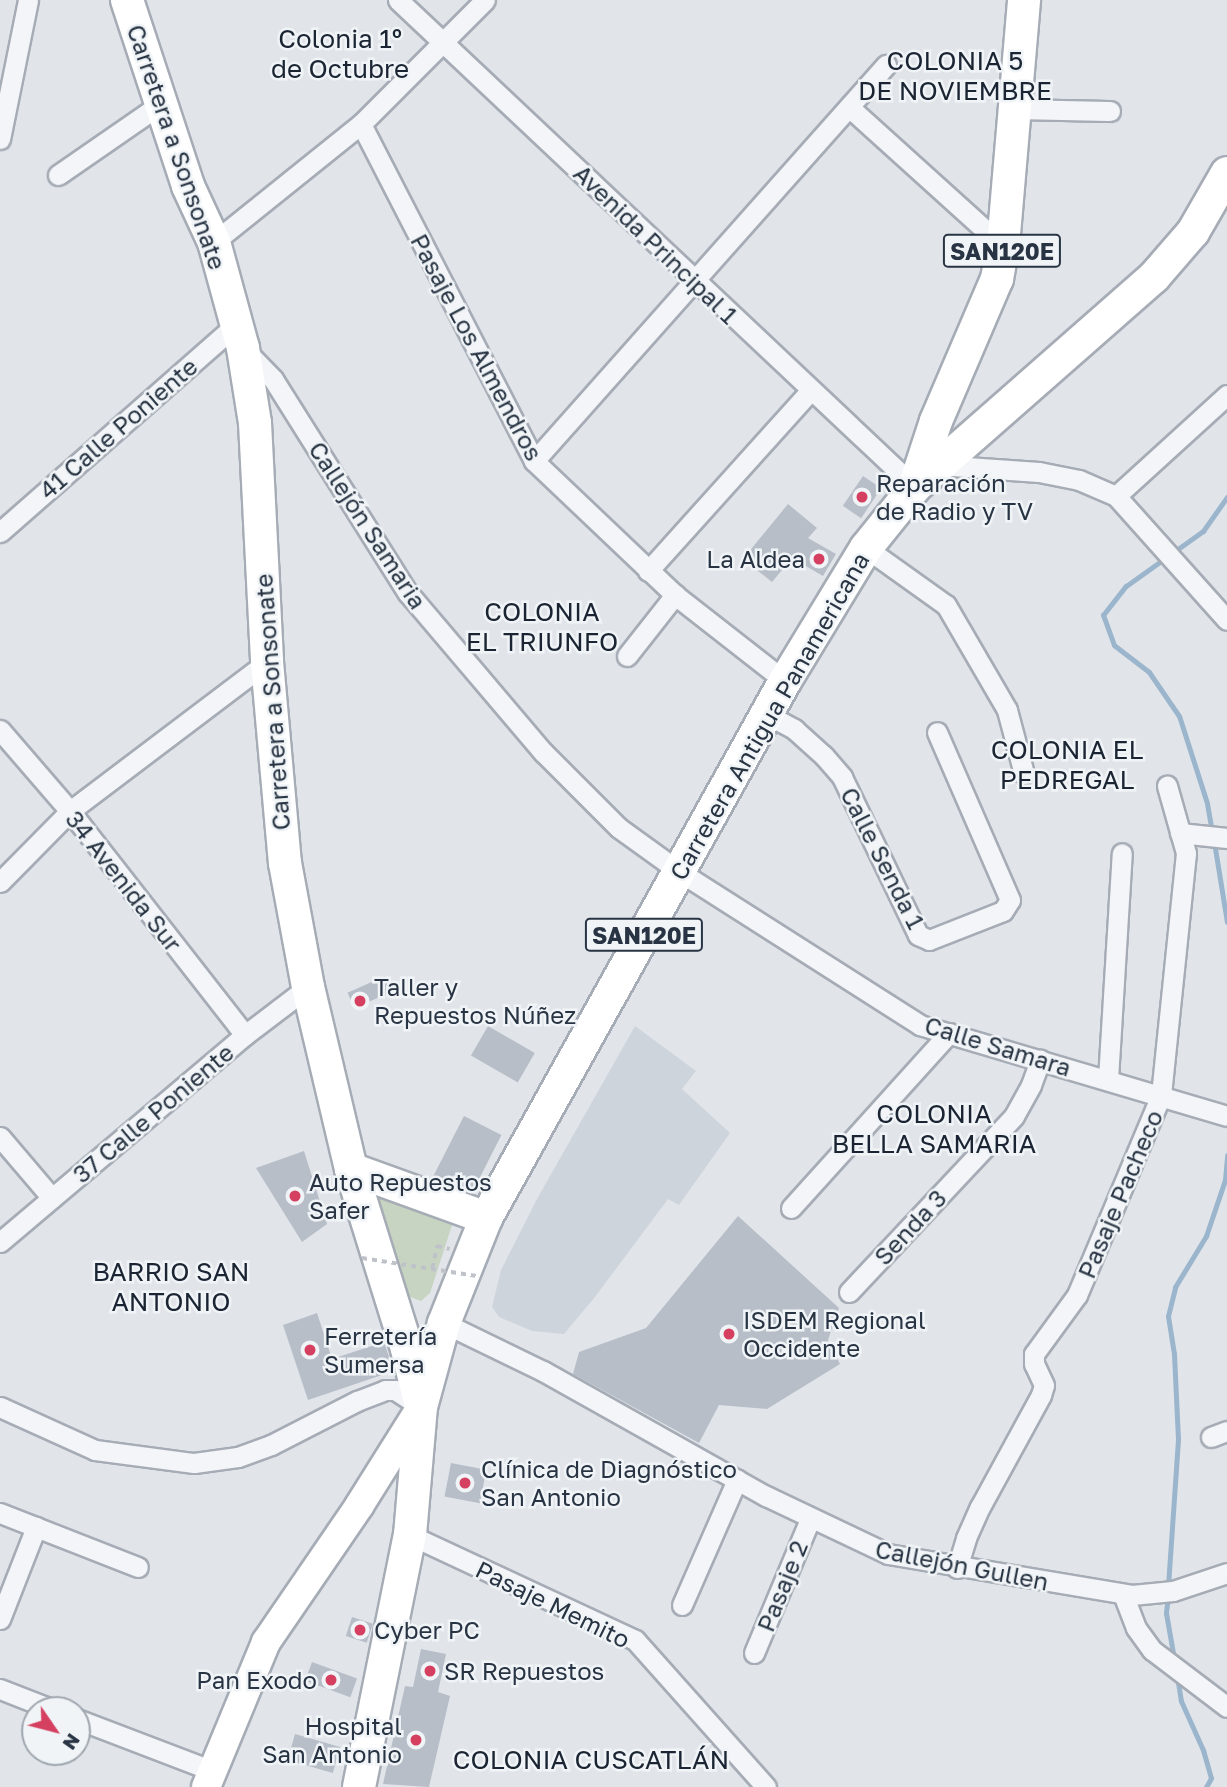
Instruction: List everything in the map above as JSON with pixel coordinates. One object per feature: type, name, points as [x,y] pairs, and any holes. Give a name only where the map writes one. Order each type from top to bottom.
[{"type":"main road","name":"Carretera a Sonsonate","points":[[127,0],[159,105],[188,186],[214,242],[239,337],[255,424],[267,662],[285,863],[308,987],[351,1169],[407,1349],[421,1407]]},
{"type":"main road","name":"Carretera Antigua Panamericana","points":[[915,486],[936,421],[998,279],[1024,0]]},
{"type":"main road","name":"Carretera Antigua Panamericana","points":[[421,1407],[444,1323],[486,1218],[785,681],[866,548],[915,486],[1154,276],[1193,232],[1227,173]]},
{"type":"main road","points":[[351,1169],[486,1218]]},
{"type":"main road","points":[[359,1787],[410,1535],[421,1407]]},
{"type":"street","points":[[0,139],[28,0]]},
{"type":"street","name":"Avenida Principal 1","points":[[398,0],[810,391],[915,486]]},
{"type":"street","points":[[214,242],[362,124],[485,0]]},
{"type":"street","points":[[534,461],[886,65]]},
{"type":"street","points":[[58,175],[159,105]]},
{"type":"street","points":[[849,107],[1003,247]]},
{"type":"street","points":[[1014,109],[1110,111]]},
{"type":"street","name":"Pasaje Los Almendros","points":[[362,124],[534,461],[648,571],[785,681]]},
{"type":"street","name":"41 Calle Poniente","points":[[0,532],[239,337]]},
{"type":"street","name":"Callejón Samaria","points":[[239,337],[273,379],[408,593],[543,752],[619,828],[680,872]]},
{"type":"street","points":[[648,571],[810,391]]},
{"type":"street","points":[[1116,496],[1227,395]]},
{"type":"street","points":[[938,466],[1039,472],[1079,481],[1116,496],[1226,618]]},
{"type":"street","points":[[866,548],[946,605],[1007,710],[1024,774]]},
{"type":"street","points":[[627,656],[676,595]]},
{"type":"street","points":[[0,882],[70,811],[267,662]]},
{"type":"street","name":"Calle Senda 1","points":[[768,715],[794,729],[824,756],[842,777],[918,935],[929,940],[1003,911],[1010,901],[937,732]]},
{"type":"street","name":"34 Avenida Sur","points":[[0,730],[70,811],[245,1035]]},
{"type":"street","name":"Pasaje Pacheco","points":[[957,1568],[966,1538],[980,1507],[1041,1395],[1044,1385],[1034,1364],[1034,1354],[1077,1295],[1161,1095],[1186,853],[1167,786]]},
{"type":"street","points":[[1180,833],[1227,838]]},
{"type":"street","points":[[1108,1079],[1122,853]]},
{"type":"street","name":"Calle Samara","points":[[680,872],[920,1025],[1227,1116]]},
{"type":"street","name":"37 Calle Poniente","points":[[0,1241],[245,1035],[308,987]]},
{"type":"street","points":[[791,1208],[949,1033]]},
{"type":"street","name":"Senda 3","points":[[849,1292],[1014,1116],[1031,1085],[1040,1060]]},
{"type":"street","points":[[0,1138],[52,1198]]},
{"type":"street","name":"Callejón Gullen","points":[[444,1323],[543,1371],[810,1519],[888,1554],[957,1568],[1123,1594],[1153,1595],[1173,1591],[1227,1573]]},
{"type":"street","points":[[0,1407],[95,1450],[194,1462],[238,1457],[271,1445],[384,1390],[395,1391],[421,1407],[359,1506],[266,1642],[209,1779],[91,1725]]},
{"type":"street","points":[[682,1605],[737,1480]]},
{"type":"street","points":[[0,1513],[138,1567]]},
{"type":"street","name":"Pasaje 2","points":[[754,1653],[810,1519]]},
{"type":"street","points":[[0,1619],[36,1527]]},
{"type":"street","name":"Pasaje Memito","points":[[410,1535],[635,1640],[765,1787]]},
{"type":"street","points":[[1123,1594],[1136,1628],[1153,1650],[1227,1707]]},
{"type":"street","points":[[0,1689],[21,1697]]},
{"type":"path","points":[[432,1268],[437,1247]]},
{"type":"path","points":[[362,1258],[477,1276]]},
{"type":"shaded area","points":[[635,1026],[696,1071],[682,1089],[730,1133],[679,1205],[668,1199],[564,1334],[532,1331],[499,1317],[492,1307],[501,1270],[537,1199]]},
{"type":"green space","points":[[376,1188],[457,1210],[430,1293],[421,1301],[405,1295],[374,1202]]},
{"type":"building","name":"Reparación de Radio y TV","points":[[863,476],[881,488],[861,518],[843,506]]},
{"type":"building","points":[[788,504],[817,528],[808,538],[836,554],[823,576],[792,558],[772,582],[743,559]]},
{"type":"building","name":"Taller y Repuestos Núñez","points":[[385,976],[392,992],[354,1008],[348,993]]},
{"type":"building","points":[[488,1026],[535,1053],[518,1082],[471,1055]]},
{"type":"building","points":[[464,1116],[501,1135],[470,1197],[432,1178]]},
{"type":"building","name":"Auto Repuestos Safer","points":[[304,1151],[327,1224],[302,1242],[256,1168]]},
{"type":"building","name":"ISDEM Regional Occidente","points":[[738,1216],[839,1308],[828,1340],[840,1364],[767,1409],[719,1405],[699,1443],[573,1374],[579,1352],[646,1328]]},
{"type":"building","name":"Ferretería Sumersa","points":[[317,1313],[332,1359],[384,1342],[394,1371],[308,1400],[283,1325]]},
{"type":"building","name":"Clínica de Diagnóstico San Antonio","points":[[451,1463],[486,1470],[480,1503],[445,1496]]},
{"type":"building","name":"Cyber PC","points":[[352,1617],[373,1624],[367,1643],[346,1636]]},
{"type":"building","name":"Hospital San Antonio","points":[[421,1649],[446,1654],[438,1692],[450,1696],[429,1787],[383,1784],[405,1686],[413,1687]]},
{"type":"building","name":"Pan Exodo","points":[[312,1662],[357,1678],[350,1697],[305,1681]]},
{"type":"building","points":[[295,1734],[340,1747],[333,1773],[288,1760]]},
{"type":"waterway","points":[[1212,832],[1207,803],[1179,716],[1149,672],[1114,645],[1103,615],[1126,586],[1203,531],[1227,497]]},
{"type":"waterway","points":[[1214,842],[1227,922]]},
{"type":"waterway","points":[[1168,1586],[1178,1439],[1174,1354],[1168,1316],[1175,1287],[1206,1236],[1225,1180],[1227,1155]]},
{"type":"waterway","points":[[1168,1596],[1166,1613],[1174,1659]]},
{"type":"waterway","points":[[1177,1676],[1181,1701],[1203,1750],[1211,1778],[1206,1787]]},
{"type":"place","name":"Reparación de Radio y TV","points":[[862,497]]},
{"type":"place","name":"La Aldea","points":[[819,559]]},
{"type":"place","name":"Taller y Repuestos Núñez","points":[[360,1001]]},
{"type":"place","name":"Auto Repuestos Safer","points":[[295,1196]]},
{"type":"place","name":"ISDEM Regional Occidente","points":[[729,1334]]},
{"type":"place","name":"Ferretería Sumersa","points":[[310,1350]]},
{"type":"place","name":"Clínica de Diagnóstico San Antonio","points":[[465,1483]]},
{"type":"place","name":"Cyber PC","points":[[360,1630]]},
{"type":"place","name":"SR Repuestos","points":[[430,1671]]},
{"type":"place","name":"Pan Exodo","points":[[331,1680]]},
{"type":"place","name":"Hospital San Antonio","points":[[416,1740]]},
{"type":"district","name":"Colonia 1º de Octubre","points":[[340,54]]},
{"type":"district","name":"COLONIA 5 DE NOVIEMBRE","points":[[955,76]]},
{"type":"district","name":"COLONIA EL TRIUNFO","points":[[542,627]]},
{"type":"district","name":"COLONIA EL PEDREGAL","points":[[1067,765]]},
{"type":"district","name":"COLONIA BELLA SAMARIA","points":[[934,1129]]},
{"type":"district","name":"BARRIO SAN ANTONIO","points":[[171,1287]]},
{"type":"district","name":"COLONIA CUSCATLÁN","points":[[591,1760]]}]
